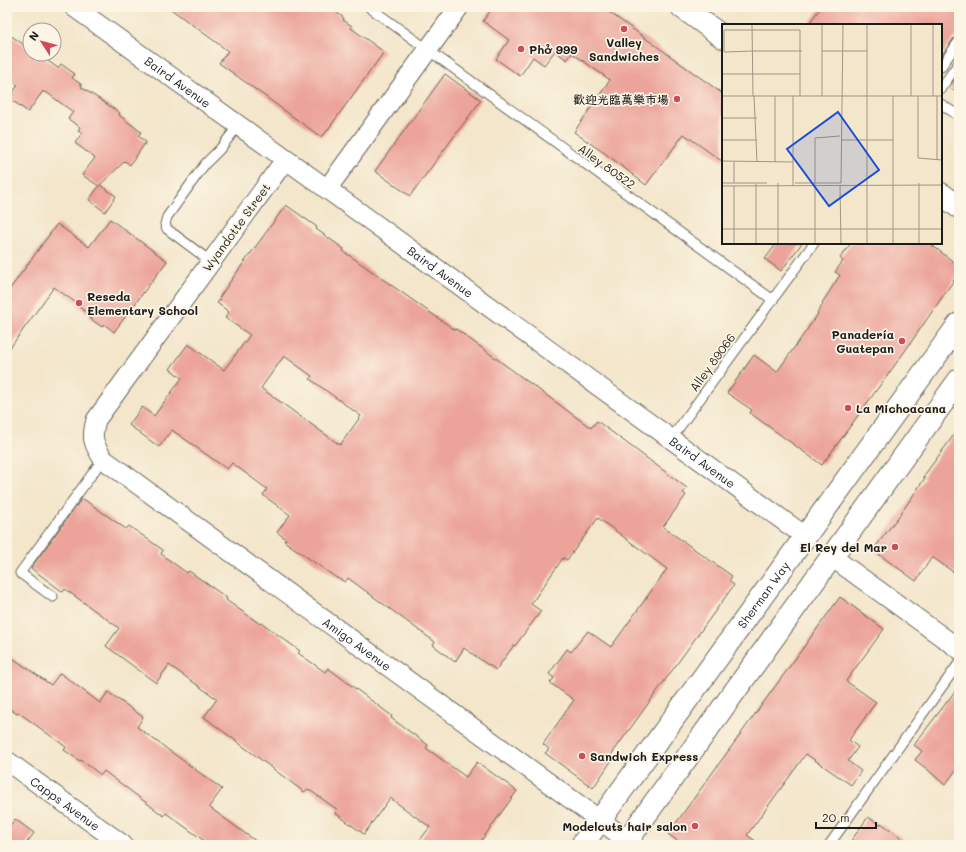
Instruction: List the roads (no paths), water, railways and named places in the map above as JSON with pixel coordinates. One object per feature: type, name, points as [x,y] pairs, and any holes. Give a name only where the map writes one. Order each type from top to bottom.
[{"type":"main road","points":[[682,7],[722,36]]},
{"type":"main road","points":[[942,195],[959,207]]},
{"type":"main road","name":"Sherman Way","points":[[582,845],[959,324]]},
{"type":"main road","points":[[629,843],[959,380]]},
{"type":"main road","points":[[806,537],[832,557]]},
{"type":"street","name":"Baird Avenue","points":[[74,7],[806,537]]},
{"type":"street","points":[[327,189],[459,7]]},
{"type":"street","name":"Wyandotte Street","points":[[93,433],[96,420],[210,261],[285,160]]},
{"type":"street","name":"Amigo Avenue","points":[[93,433],[95,446],[103,459],[601,820],[629,843]]},
{"type":"street","points":[[832,557],[959,649]]},
{"type":"street","name":"Capps Avenue","points":[[7,761],[123,845]]},
{"type":"lane","name":"Alley 80522","points":[[369,7],[773,300]]},
{"type":"lane","points":[[942,66],[959,42]]},
{"type":"lane","points":[[942,87],[959,64]]},
{"type":"lane","points":[[942,104],[958,112]]},
{"type":"lane","points":[[210,261],[167,229],[165,224],[167,217],[205,164],[220,149],[238,126]]},
{"type":"lane","name":"Alley 89066","points":[[670,440],[813,244]]},
{"type":"lane","points":[[53,597],[20,573],[103,459]]},
{"type":"lane","points":[[829,845],[959,663]]},
{"type":"place","name":"Valley Sandwiches","points":[[624,29]]},
{"type":"place","name":"Phở 999","points":[[521,49]]},
{"type":"place","name":"歡迎光臨萬樂市場","points":[[677,99]]},
{"type":"place","name":"Reseda Elementary School","points":[[79,303]]},
{"type":"place","name":"Panadería Guatepan","points":[[902,341]]},
{"type":"place","name":"La Michoacana","points":[[848,408]]},
{"type":"place","name":"El Rey del Mar","points":[[895,547]]},
{"type":"place","name":"Sandwich Express","points":[[582,756]]},
{"type":"place","name":"Modelcuts hair salon","points":[[695,826]]}]
